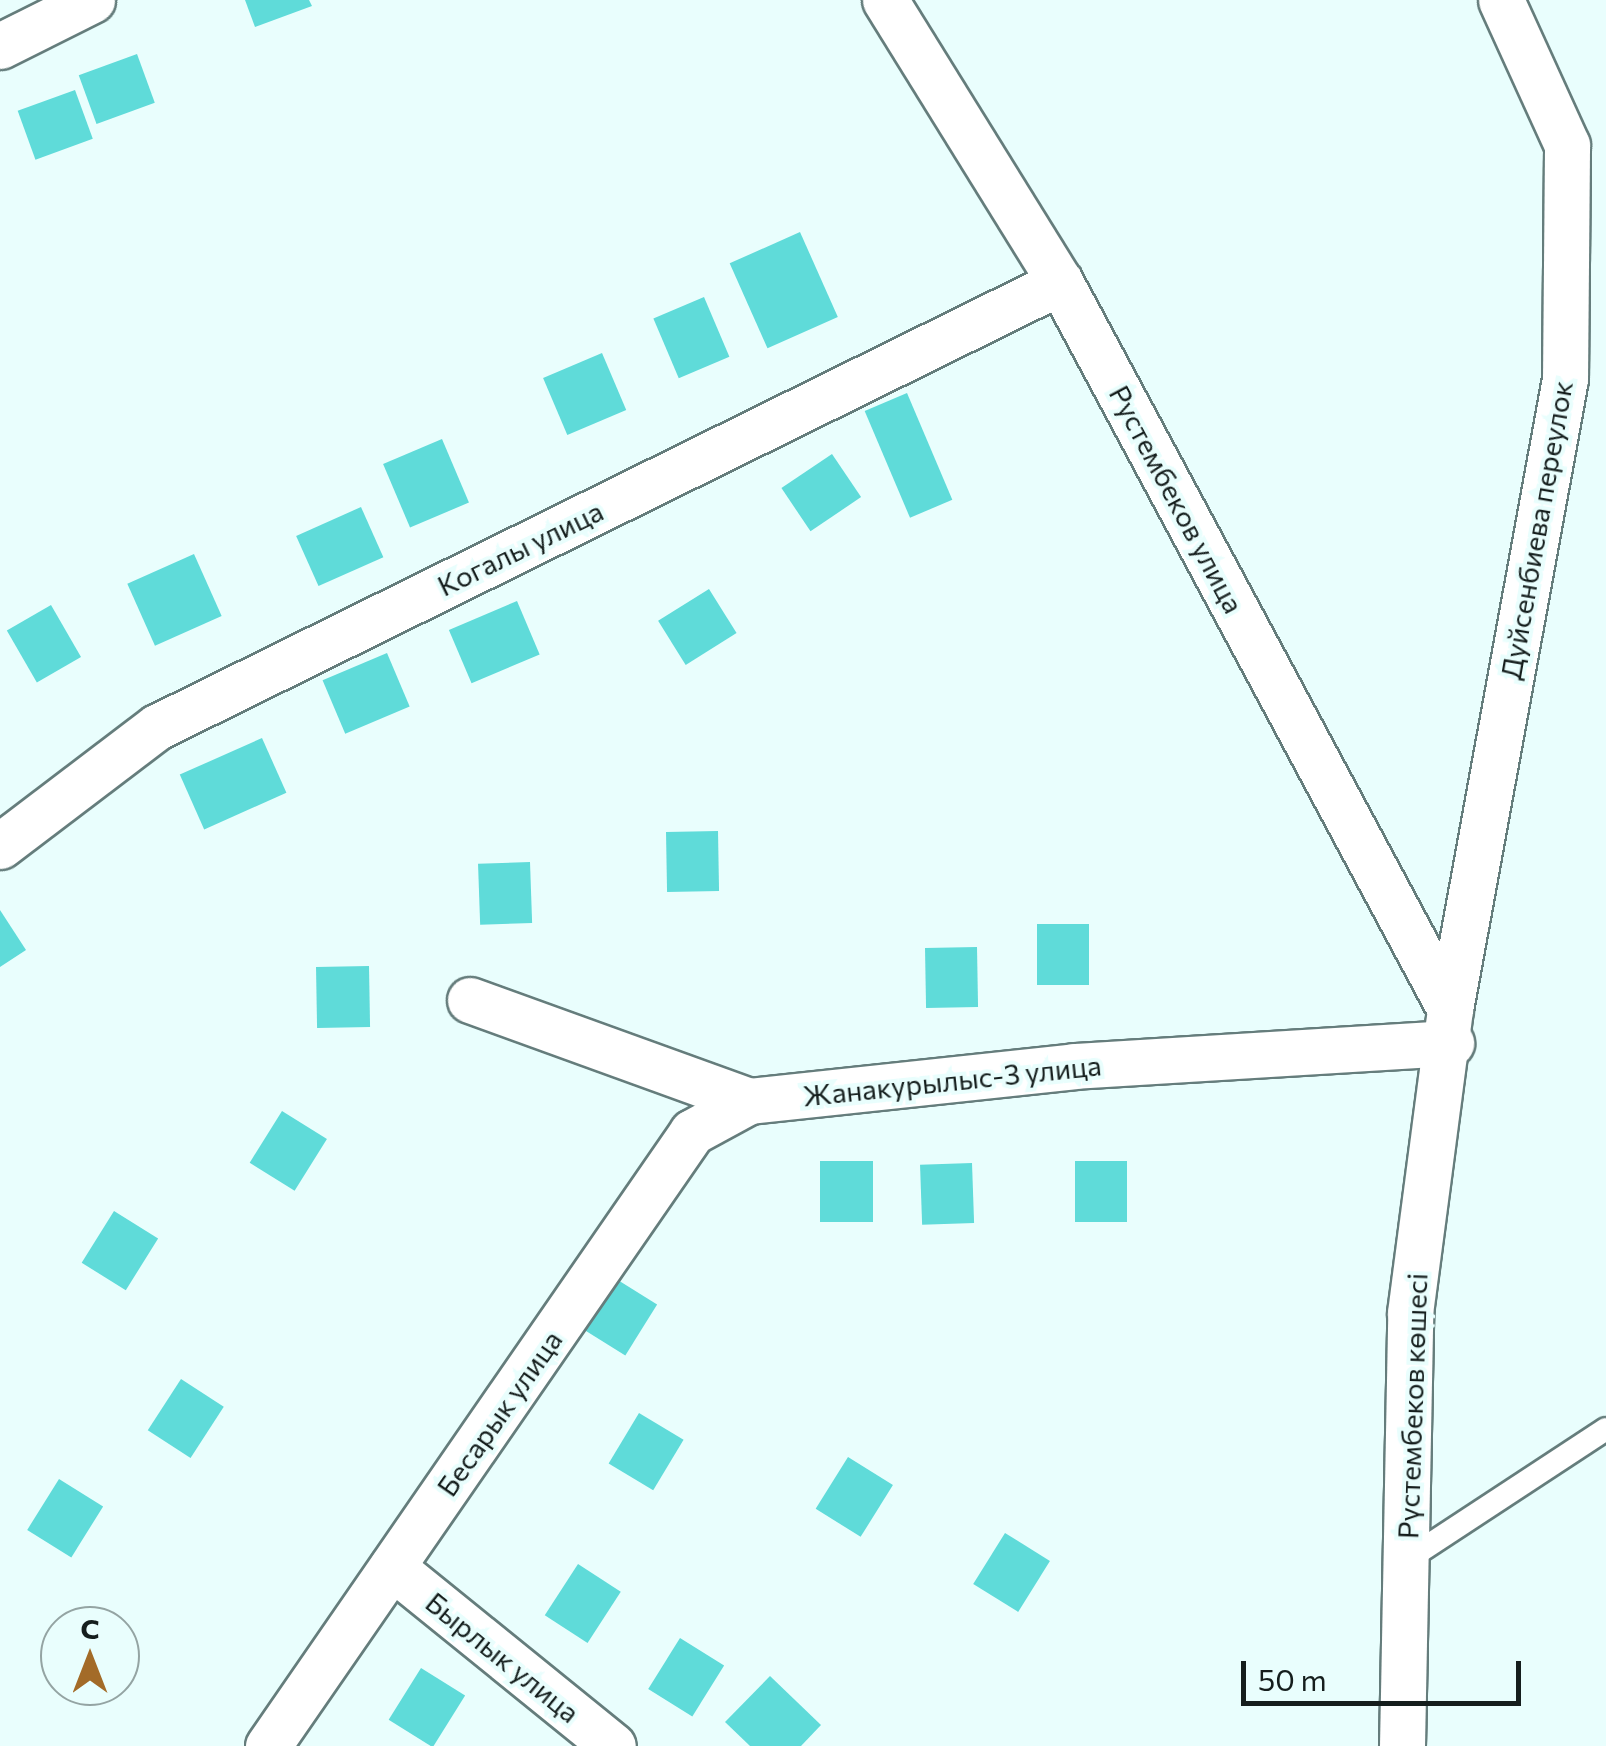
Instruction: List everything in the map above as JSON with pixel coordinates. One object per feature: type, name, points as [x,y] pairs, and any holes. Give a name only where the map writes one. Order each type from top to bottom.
[{"type":"street","points":[[0,46],[92,0]]},
{"type":"street","name":"Рустембеков улица","points":[[885,0],[1060,282],[1450,1026]]},
{"type":"street","name":"Дуйсенбиева переулок","points":[[1450,1026],[1564,379],[1567,144],[1500,0]]},
{"type":"street","name":"Когалы улица","points":[[0,846],[156,727],[1060,282]]},
{"type":"street","name":"Жанакурылыс-3 улица","points":[[470,1000],[749,1102],[1450,1026]]},
{"type":"street","name":"Рүстембеков көшесі","points":[[1402,1746],[1410,1313],[1450,1026]]},
{"type":"street","name":"Бесарык улица","points":[[268,1746],[692,1132],[749,1102]]},
{"type":"street","name":"Бырлык улица","points":[[392,1567],[613,1746]]},
{"type":"lane","points":[[1406,1561],[1606,1429]]},
{"type":"building","points":[[245,0],[309,0],[312,6],[255,27]]},
{"type":"building","points":[[137,54],[155,103],[97,124],[79,75]]},
{"type":"building","points":[[75,90],[93,139],[35,160],[18,111]]},
{"type":"building","points":[[800,232],[838,317],[767,348],[730,263]]},
{"type":"building","points":[[704,297],[729,357],[679,378],[653,318]]},
{"type":"building","points":[[602,353],[626,410],[567,435],[543,378]]},
{"type":"building","points":[[907,393],[952,500],[910,518],[865,411]]},
{"type":"building","points":[[442,439],[469,503],[410,528],[383,464]]},
{"type":"building","points":[[832,454],[861,497],[811,531],[781,488]]},
{"type":"building","points":[[361,507],[383,557],[319,586],[296,536]]},
{"type":"building","points":[[194,554],[222,616],[155,646],[127,584]]},
{"type":"building","points":[[709,589],[737,633],[686,665],[658,621]]},
{"type":"building","points":[[517,601],[540,654],[472,683],[449,630]]},
{"type":"building","points":[[51,605],[81,657],[37,682],[7,630]]},
{"type":"building","points":[[387,653],[410,706],[345,734],[323,680]]},
{"type":"building","points":[[262,738],[286,793],[204,829],[180,775]]},
{"type":"building","points":[[718,831],[719,891],[667,892],[666,832]]},
{"type":"building","points":[[530,862],[532,923],[480,925],[478,864]]},
{"type":"building","points":[[0,910],[26,950],[0,967]]},
{"type":"building","points":[[1037,924],[1089,924],[1089,985],[1037,985]]},
{"type":"building","points":[[977,947],[978,1007],[926,1008],[925,948]]},
{"type":"building","points":[[369,966],[370,1027],[317,1028],[316,967]]},
{"type":"building","points":[[282,1111],[327,1139],[295,1191],[250,1163]]},
{"type":"building","points":[[820,1161],[873,1161],[873,1222],[820,1222]]},
{"type":"building","points":[[1075,1161],[1127,1161],[1127,1222],[1075,1222]]},
{"type":"building","points":[[972,1163],[974,1223],[922,1225],[920,1165]]},
{"type":"building","points":[[114,1211],[158,1239],[126,1290],[82,1263]]},
{"type":"building","points":[[613,1277],[657,1305],[625,1355],[581,1328]]},
{"type":"building","points":[[181,1379],[224,1407],[191,1458],[148,1430]]},
{"type":"building","points":[[639,1413],[684,1440],[653,1490],[609,1464]]},
{"type":"building","points":[[848,1457],[893,1485],[861,1537],[816,1509]]},
{"type":"building","points":[[59,1479],[103,1507],[71,1557],[27,1530]]},
{"type":"building","points":[[1005,1533],[1050,1561],[1018,1612],[973,1584]]},
{"type":"building","points":[[578,1564],[621,1592],[588,1643],[545,1615]]},
{"type":"building","points":[[680,1638],[724,1666],[692,1716],[648,1689]]},
{"type":"building","points":[[421,1668],[465,1696],[434,1746],[389,1720]]},
{"type":"building","points":[[770,1676],[821,1725],[801,1746],[750,1746],[725,1722]]}]
